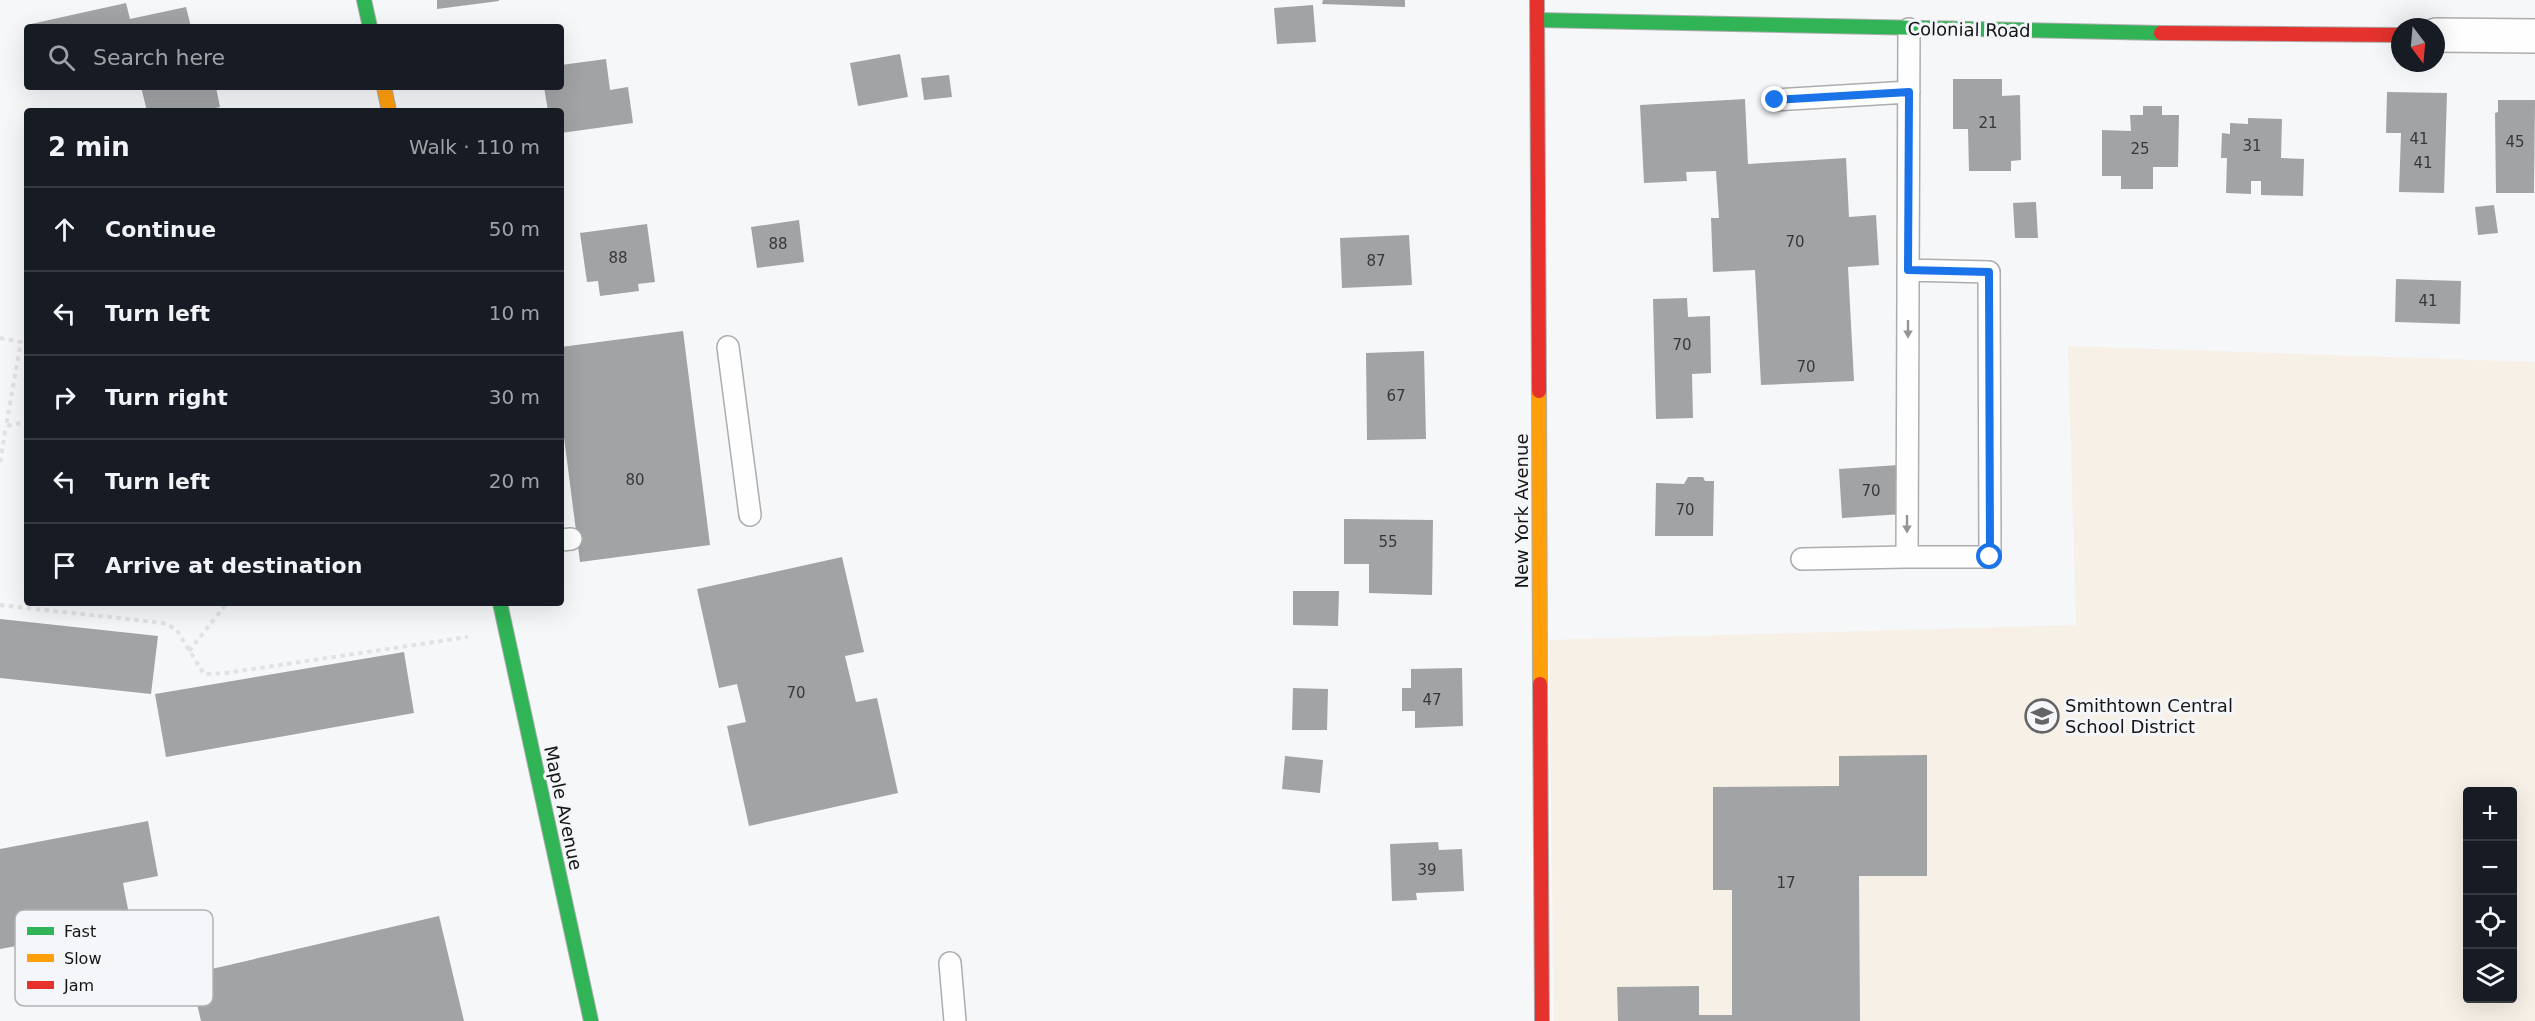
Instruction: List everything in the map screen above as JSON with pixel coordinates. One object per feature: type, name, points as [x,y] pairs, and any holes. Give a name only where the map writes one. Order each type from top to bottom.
[{"type":"street","points":[[364,0],[369,24]]},
{"type":"street","name":"New York Avenue","points":[[1537,0],[1542,1021]]},
{"type":"street","name":"Colonial Road","points":[[1538,20],[2391,35]]},
{"type":"street","points":[[2445,35],[2535,36]]},
{"type":"street","points":[[385,90],[388,108]]},
{"type":"street","name":"Maple Avenue","points":[[501,606],[591,1021]]},
{"type":"lane","points":[[1907,557],[1909,28]]},
{"type":"lane","points":[[1775,100],[1909,92]]},
{"type":"lane","points":[[1802,559],[1990,557],[1989,272],[1908,270]]},
{"type":"lane","points":[[728,347],[750,515]]},
{"type":"lane","points":[[950,963],[956,1021]]},
{"type":"path","points":[[0,338],[21,342],[0,462]]},
{"type":"path","points":[[6,426],[24,423]]},
{"type":"path","points":[[0,605],[163,623],[176,629],[204,674],[226,673],[468,637]]},
{"type":"path","points":[[189,651],[225,606]]},
{"type":"shaded area","name":"Smithtown Central School District","points":[[2068,346],[2535,362],[2535,1021],[1554,1021],[1549,640],[2076,625]]},
{"type":"building","points":[[437,0],[499,0],[499,1],[437,9]]},
{"type":"building","points":[[1323,0],[1405,0],[1405,7],[1322,4]]},
{"type":"building","points":[[126,3],[130,19],[186,7],[190,24],[31,24]]},
{"type":"building","points":[[1313,5],[1316,42],[1277,44],[1274,8]]},
{"type":"building","points":[[900,54],[908,97],[858,106],[850,63]]},
{"type":"building","points":[[606,59],[610,90],[628,87],[633,123],[564,133],[564,108],[548,108],[544,90],[564,90],[564,65]]},
{"type":"building","points":[[949,75],[952,97],[924,100],[921,78]]},
{"type":"building","points":[[1953,79],[2002,79],[2002,96],[2020,95],[2021,160],[2011,161],[2011,171],[1969,171],[1968,129],[1953,129]]},
{"type":"building","points":[[142,90],[217,90],[220,107],[216,108],[146,108]]},
{"type":"building","points":[[2387,92],[2447,93],[2444,193],[2399,192],[2401,133],[2386,133]]},
{"type":"building","points":[[1745,99],[1748,164],[1846,158],[1849,217],[1876,215],[1879,265],[1848,267],[1854,381],[1761,385],[1755,270],[1713,272],[1711,218],[1719,218],[1716,171],[1686,172],[1687,181],[1644,183],[1640,105]]},
{"type":"building","points":[[2498,100],[2535,100],[2534,193],[2496,193],[2495,113],[2498,112]]},
{"type":"building","points":[[2143,106],[2162,106],[2162,115],[2179,115],[2178,167],[2153,167],[2153,189],[2121,189],[2121,176],[2102,176],[2102,130],[2131,131],[2130,115],[2143,115]]},
{"type":"building","points":[[2248,118],[2282,119],[2281,158],[2304,159],[2303,196],[2261,195],[2261,181],[2251,181],[2251,194],[2226,193],[2227,158],[2221,158],[2222,133],[2230,134],[2230,123],[2248,124]]},
{"type":"building","points":[[2036,202],[2038,238],[2015,238],[2013,203]]},
{"type":"building","points":[[2494,205],[2498,233],[2478,235],[2475,207]]},
{"type":"building","points":[[799,220],[804,262],[757,268],[751,227]]},
{"type":"building","points":[[647,224],[655,282],[638,284],[639,291],[600,296],[598,281],[587,282],[580,233]]},
{"type":"building","points":[[1409,235],[1412,285],[1342,288],[1340,238]]},
{"type":"building","points":[[2396,279],[2461,281],[2460,324],[2395,322]]},
{"type":"building","points":[[1687,298],[1688,317],[1710,316],[1711,373],[1692,374],[1693,418],[1656,419],[1653,299]]},
{"type":"building","points":[[683,331],[710,545],[580,562],[564,437],[564,347]]},
{"type":"building","points":[[1424,351],[1426,439],[1367,440],[1366,353]]},
{"type":"building","points":[[1899,465],[1903,514],[1842,518],[1839,469]]},
{"type":"building","points":[[1688,477],[1703,477],[1705,481],[1714,481],[1713,536],[1655,536],[1656,483],[1684,484]]},
{"type":"building","points":[[1344,519],[1433,520],[1432,595],[1369,593],[1369,564],[1344,564]]},
{"type":"building","points":[[842,557],[864,652],[845,656],[856,702],[877,698],[898,793],[749,826],[727,726],[746,722],[737,684],[719,688],[697,589]]},
{"type":"building","points":[[1293,591],[1339,591],[1338,626],[1293,625]]},
{"type":"building","points":[[0,619],[158,636],[151,694],[0,678]]},
{"type":"building","points":[[404,652],[414,713],[166,757],[155,694]]},
{"type":"building","points":[[1462,668],[1463,726],[1415,728],[1415,711],[1402,711],[1402,688],[1411,688],[1411,669]]},
{"type":"building","points":[[1293,688],[1328,689],[1327,730],[1292,730]]},
{"type":"building","points":[[1927,755],[1927,876],[1859,876],[1860,1021],[1618,1021],[1617,987],[1699,986],[1699,1015],[1732,1015],[1732,890],[1713,890],[1713,787],[1839,786],[1839,756]]},
{"type":"building","points":[[1285,756],[1323,760],[1320,793],[1282,789]]},
{"type":"building","points":[[148,821],[158,876],[123,883],[128,910],[15,910],[15,946],[0,949],[0,849]]},
{"type":"building","points":[[1438,842],[1439,850],[1462,849],[1464,891],[1416,893],[1417,900],[1392,901],[1390,844]]},
{"type":"building","points":[[439,916],[464,1021],[201,1021],[197,1006],[213,1006],[213,969]]},
{"type":"traffic: fast","points":[[364,0],[369,24]]},
{"type":"traffic: fast","points":[[1537,20],[2161,33]]},
{"type":"traffic: fast","points":[[501,606],[591,1021]]},
{"type":"traffic: slow","points":[[385,90],[388,108]]},
{"type":"traffic: slow","points":[[1539,391],[1540,684]]},
{"type":"traffic: jam","points":[[1537,0],[1539,391]]},
{"type":"traffic: jam","points":[[2161,33],[2391,35]]},
{"type":"traffic: jam","points":[[1540,684],[1542,1021]]},
{"type":"place","name":"Smithtown Central School District","points":[[2042,716]]},
{"type":"route","points":[[1775,100],[1909,92],[1908,270],[1989,272],[1990,557]]}]
